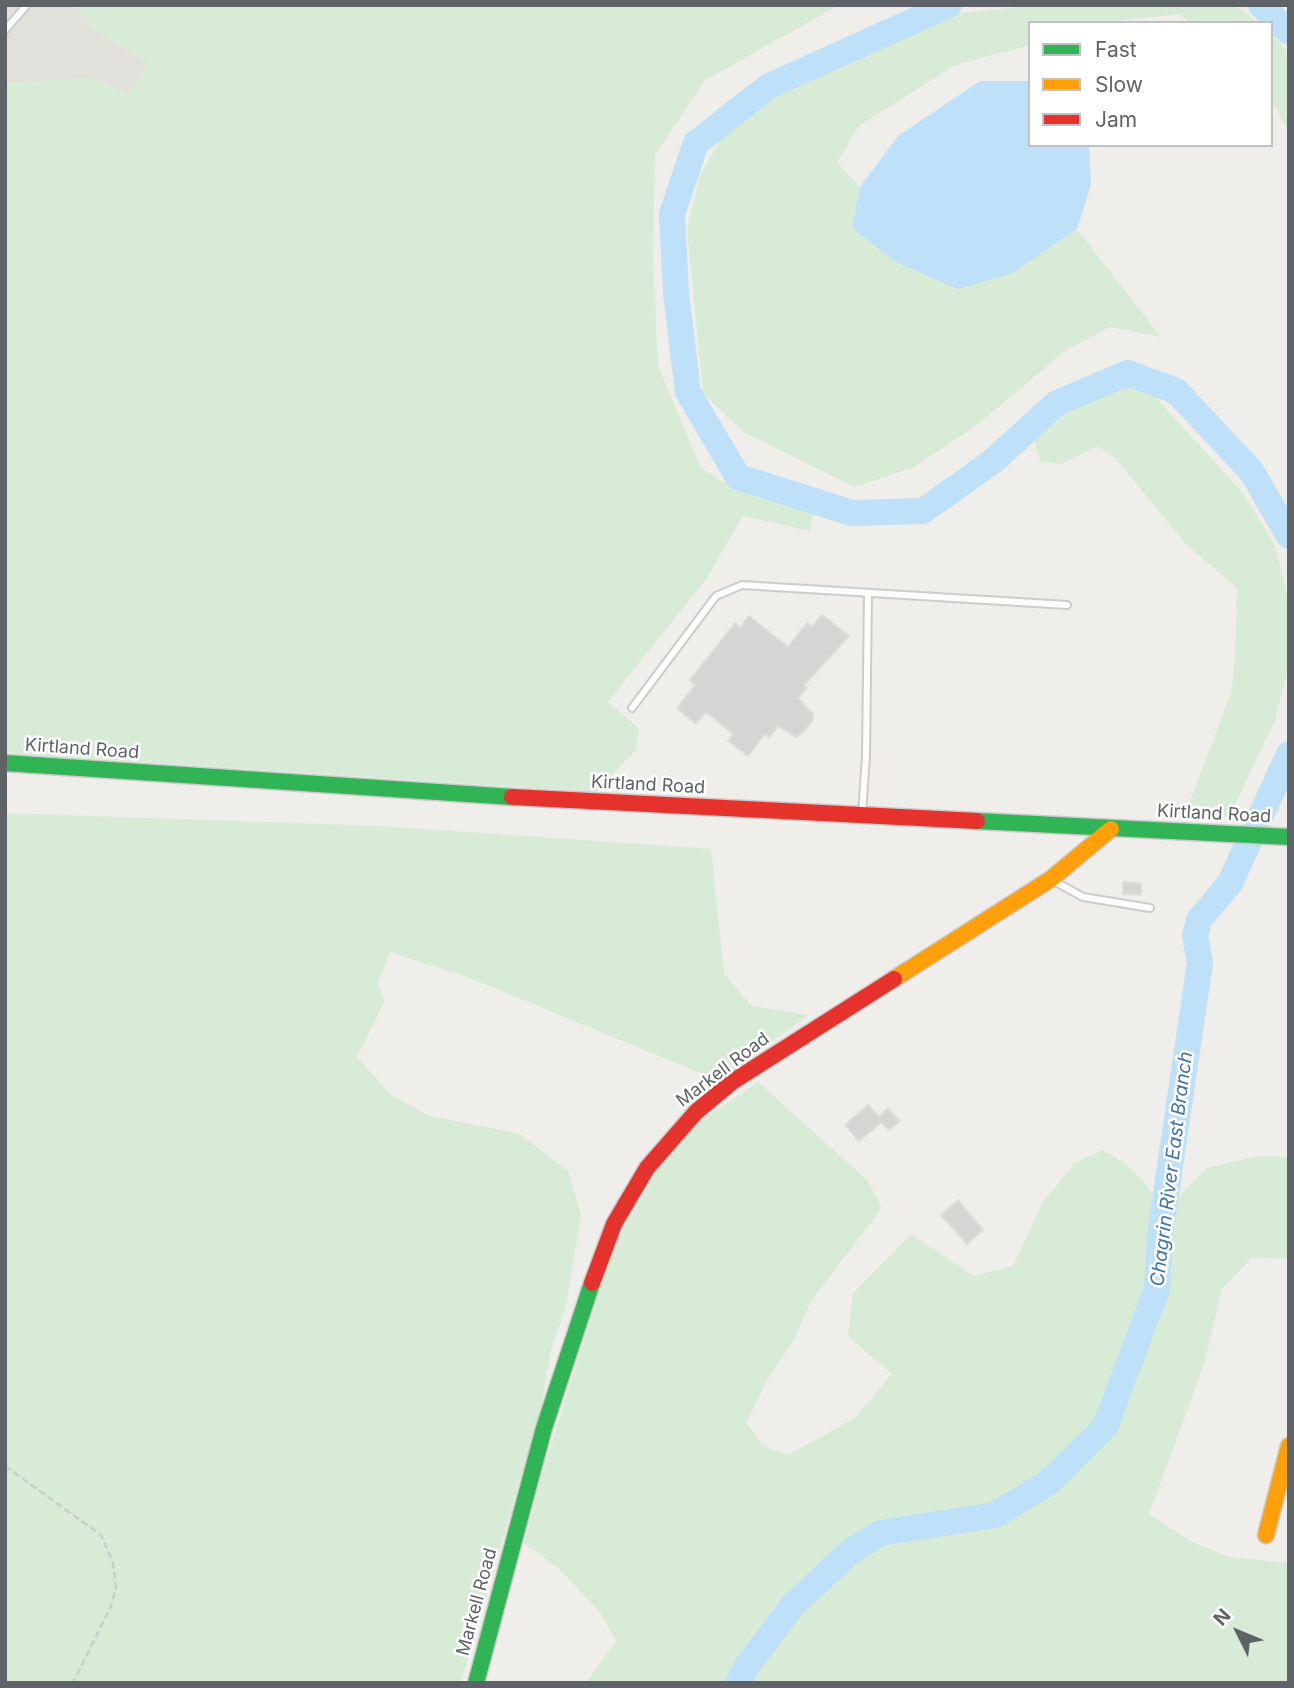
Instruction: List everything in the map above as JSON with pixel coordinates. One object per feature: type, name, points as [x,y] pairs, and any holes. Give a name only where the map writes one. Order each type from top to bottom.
[{"type":"main road","name":"Kirtland Road","points":[[5,764],[474,795],[1289,837]]},
{"type":"main road","name":"Markell Road","points":[[476,1683],[544,1428],[587,1296],[614,1224],[647,1168],[696,1112],[732,1082],[1051,879],[1094,846],[1111,829]]},
{"type":"main road","points":[[1266,1535],[1288,1455]]},
{"type":"lane","points":[[5,30],[27,5]]},
{"type":"lane","points":[[632,708],[716,596],[728,588],[742,585],[1067,605]]},
{"type":"lane","points":[[862,815],[866,756],[868,593]]},
{"type":"lane","points":[[1051,879],[1083,897],[1150,908]]},
{"type":"path","points":[[5,1466],[101,1535],[113,1563],[116,1588],[111,1606],[73,1683]]},
{"type":"shaded area","points":[[5,5],[185,5],[5,293]]},
{"type":"green space","points":[[77,5],[839,5],[704,81],[655,155],[653,260],[658,366],[701,468],[736,490],[813,514],[810,531],[743,516],[706,579],[608,702],[639,728],[636,750],[596,792],[5,753],[5,83],[92,78],[129,94],[148,64],[88,26]]},
{"type":"green space","points":[[1037,5],[1235,5],[1256,21],[1189,21],[1180,14],[1116,21],[1028,21],[1028,46],[955,65],[859,126],[837,163],[860,187],[852,228],[1011,274],[1077,229],[1161,337],[1110,327],[1066,350],[977,425],[914,467],[855,487],[745,433],[703,394],[687,230],[700,175],[724,134],[757,105],[943,15]]},
{"type":"green space","points":[[1273,35],[1289,53],[1289,132],[1273,104]]},
{"type":"green space","points":[[1120,383],[1148,389],[1242,492],[1275,545],[1289,603],[1288,669],[1275,720],[1229,817],[1208,818],[1189,804],[1231,693],[1237,588],[1186,544],[1116,459],[1097,446],[1061,464],[1041,462],[1034,441],[1083,399]]},
{"type":"green space","points":[[5,813],[381,826],[711,849],[724,974],[752,1006],[809,1015],[717,1080],[470,978],[390,952],[378,983],[384,1002],[357,1057],[390,1094],[429,1116],[520,1134],[568,1171],[581,1215],[566,1307],[552,1346],[539,1414],[461,1683],[5,1683]]},
{"type":"green space","points":[[758,1082],[867,1180],[882,1208],[811,1301],[794,1340],[766,1382],[746,1423],[764,1446],[788,1455],[855,1418],[892,1374],[848,1336],[853,1293],[911,1234],[974,1276],[1013,1266],[1043,1202],[1075,1163],[1103,1150],[1126,1164],[1146,1184],[1163,1212],[1207,1168],[1258,1156],[1289,1157],[1289,1259],[1252,1258],[1222,1289],[1204,1364],[1149,1514],[1192,1542],[1230,1557],[1289,1563],[1289,1683],[586,1683],[616,1641],[600,1612],[557,1567],[524,1543],[543,1472],[611,1252],[662,1162],[700,1121]]},
{"type":"water","points":[[980,81],[1028,81],[1028,147],[1089,147],[1091,185],[1077,229],[1011,274],[958,289],[896,262],[852,228],[860,187],[898,136]]},
{"type":"building","points":[[822,615],[849,636],[804,685],[807,687],[798,698],[813,714],[813,720],[801,734],[796,737],[778,726],[769,737],[765,734],[748,756],[728,741],[733,734],[706,712],[696,724],[677,708],[695,685],[690,680],[735,623],[740,628],[749,616],[788,647],[807,623],[812,627]]},
{"type":"building","points":[[1123,882],[1141,883],[1141,895],[1123,894]]},
{"type":"building","points":[[868,1105],[879,1117],[888,1108],[900,1121],[889,1130],[881,1122],[859,1141],[845,1125]]},
{"type":"building","points":[[958,1200],[983,1230],[967,1244],[941,1215]]},
{"type":"waterway","name":"Chagrin River East Branch","points":[[949,5],[769,86],[696,143],[672,214],[676,294],[688,392],[738,477],[852,513],[923,511],[992,462],[1057,403],[1128,373],[1176,391],[1252,472],[1289,536]]},
{"type":"waterway","name":"Chagrin River East Branch","points":[[1261,5],[1289,32]]},
{"type":"waterway","name":"Chagrin River East Branch","points":[[738,1683],[747,1666],[793,1605],[851,1551],[881,1533],[995,1515],[1048,1483],[1105,1427],[1157,1289],[1160,1234],[1200,963],[1195,936],[1199,920],[1230,883],[1289,754]]},
{"type":"traffic: fast","points":[[5,763],[512,797]]},
{"type":"traffic: fast","points":[[977,821],[1289,837]]},
{"type":"traffic: fast","points":[[476,1683],[544,1428],[592,1283]]},
{"type":"traffic: slow","points":[[894,979],[1051,879],[1111,829]]},
{"type":"traffic: slow","points":[[1266,1535],[1289,1446]]},
{"type":"traffic: jam","points":[[512,797],[977,821]]},
{"type":"traffic: jam","points":[[592,1283],[614,1224],[647,1168],[696,1112],[732,1082],[894,979]]}]
